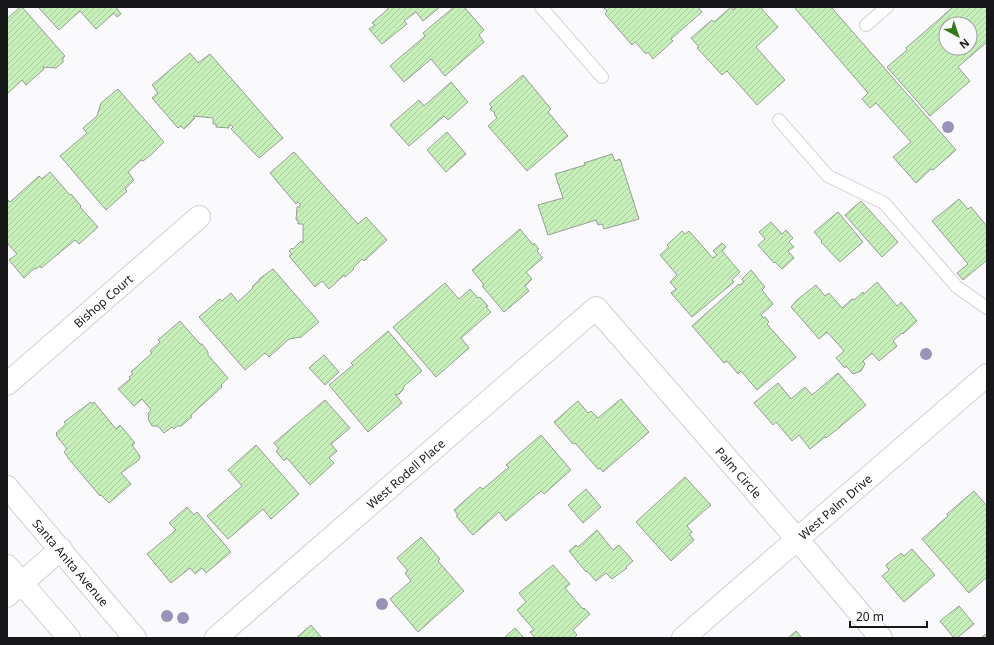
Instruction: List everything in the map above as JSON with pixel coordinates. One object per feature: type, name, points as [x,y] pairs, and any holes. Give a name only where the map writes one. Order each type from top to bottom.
[{"type":"street","name":"Bishop Court","points":[[7,384],[199,217]]},
{"type":"street","name":"Palm Circle","points":[[596,308],[881,638]]},
{"type":"street","name":"West Rodell Place","points":[[216,638],[596,308]]},
{"type":"street","name":"West Palm Drive","points":[[683,638],[987,375]]},
{"type":"street","name":"Santa Anita Avenue","points":[[7,486],[135,638]]},
{"type":"street","points":[[15,589],[61,549]]},
{"type":"street","points":[[7,566],[15,589],[69,638]]},
{"type":"lane","points":[[541,7],[602,77]]},
{"type":"lane","points":[[866,25],[887,7]]},
{"type":"lane","points":[[779,120],[828,176],[884,203],[956,287],[987,308]]},
{"type":"building","points":[[20,7],[22,7],[65,56],[63,58],[63,62],[56,68],[43,67],[44,69],[26,85],[22,80],[7,94],[7,19]]},
{"type":"building","points":[[38,7],[116,7],[121,14],[117,17],[114,13],[96,29],[80,11],[59,30]]},
{"type":"building","points":[[387,7],[440,7],[423,21],[416,12],[404,21],[407,24],[382,44],[369,29],[375,25],[372,23],[388,9]]},
{"type":"building","points":[[454,7],[464,7],[484,30],[479,35],[484,42],[445,76],[431,59],[404,82],[390,66],[425,36],[423,33]]},
{"type":"building","points":[[603,7],[698,7],[702,12],[671,39],[673,41],[653,59],[648,52],[646,54],[635,42],[632,45],[605,14],[607,11]]},
{"type":"building","points":[[731,7],[733,10],[736,7],[760,7],[778,27],[756,47],[785,80],[757,105],[727,71],[722,75],[697,48],[699,47],[691,38],[712,20],[714,22]]},
{"type":"building","points":[[794,7],[831,7],[956,150],[933,170],[931,169],[916,183],[893,157],[911,142],[876,103],[870,108],[862,99],[868,93]]},
{"type":"building","points":[[953,7],[985,7],[987,9],[987,42],[978,50],[978,16],[943,16]]},
{"type":"building","points":[[938,20],[938,56],[971,56],[958,67],[970,81],[930,116],[887,67],[907,50],[906,48]]},
{"type":"building","points":[[190,53],[198,63],[210,54],[283,138],[259,158],[231,129],[233,127],[231,125],[229,125],[229,128],[216,127],[216,124],[213,124],[213,118],[193,116],[195,118],[184,129],[181,126],[178,128],[152,98],[158,93],[152,85]]},
{"type":"building","points":[[523,75],[551,109],[548,112],[568,136],[527,171],[488,126],[497,118],[494,114],[495,113],[490,109],[492,107],[489,104]]},
{"type":"building","points":[[451,82],[468,102],[448,120],[444,116],[409,146],[390,125],[419,100],[424,106]]},
{"type":"building","points":[[118,89],[164,142],[152,154],[143,161],[141,160],[128,172],[134,180],[125,189],[127,191],[106,210],[60,156],[87,133],[83,128],[97,116],[101,103]]},
{"type":"building","points":[[447,132],[466,154],[446,172],[427,150]]},
{"type":"building","points":[[294,152],[358,224],[366,217],[387,240],[364,261],[362,259],[353,268],[354,269],[345,277],[344,275],[329,289],[322,281],[315,287],[289,256],[292,254],[289,251],[292,248],[293,249],[301,241],[303,243],[303,224],[298,224],[298,220],[296,220],[297,207],[300,207],[300,204],[298,202],[296,204],[270,173]]},
{"type":"building","points":[[612,154],[615,161],[620,159],[639,219],[604,229],[602,224],[598,225],[596,220],[548,235],[538,205],[563,198],[555,174],[585,165],[584,163]]},
{"type":"building","points":[[50,172],[70,195],[71,194],[81,206],[80,207],[98,227],[79,244],[75,240],[41,268],[40,266],[36,269],[35,268],[24,278],[9,260],[17,254],[7,243],[7,201],[8,200],[10,202],[39,176],[42,179]]},
{"type":"building","points":[[959,199],[968,209],[971,207],[987,226],[987,260],[963,280],[957,273],[968,264],[932,221]]},
{"type":"building","points":[[861,201],[898,242],[882,257],[845,215]]},
{"type":"building","points":[[838,212],[863,242],[840,262],[821,242],[822,241],[814,232]]},
{"type":"building","points":[[771,222],[782,234],[786,230],[793,238],[789,242],[794,247],[788,251],[794,258],[782,269],[775,262],[774,263],[758,245],[765,239],[759,232]]},
{"type":"building","points":[[520,229],[533,245],[534,243],[539,249],[537,251],[543,258],[526,272],[532,279],[525,286],[529,291],[504,312],[482,286],[484,285],[472,270]]},
{"type":"building","points":[[682,231],[685,234],[689,231],[713,258],[717,255],[713,251],[722,243],[726,247],[722,251],[740,272],[732,280],[734,282],[692,317],[671,293],[676,289],[670,282],[677,275],[660,255],[669,247],[667,245]]},
{"type":"building","points":[[273,269],[319,322],[301,337],[289,339],[269,357],[265,353],[245,370],[199,317],[220,299],[222,301],[231,293],[238,302],[253,288],[252,287],[257,282],[259,282],[259,279]]},
{"type":"building","points":[[751,270],[765,287],[762,290],[773,304],[761,315],[763,318],[765,317],[769,322],[767,324],[796,357],[757,390],[741,371],[738,374],[727,361],[724,363],[692,326],[739,284],[740,285],[744,282],[742,279]]},
{"type":"building","points":[[877,282],[897,306],[901,302],[917,321],[893,341],[897,346],[879,361],[872,353],[863,361],[865,364],[861,371],[853,374],[836,358],[844,351],[827,332],[819,339],[791,307],[797,300],[816,285],[825,296],[829,293],[842,308],[863,292],[864,294]]},
{"type":"building","points":[[445,283],[459,299],[470,289],[478,298],[480,297],[491,312],[461,338],[469,348],[436,377],[393,327]]},
{"type":"building","points":[[180,321],[200,344],[202,344],[208,352],[208,355],[228,378],[221,385],[222,387],[191,415],[192,417],[181,426],[177,426],[174,429],[172,427],[164,433],[158,426],[152,426],[148,419],[148,413],[151,410],[142,399],[134,406],[118,389],[130,379],[129,377],[133,374],[131,372],[152,353],[150,351],[160,342],[158,340]]},
{"type":"building","points":[[388,331],[422,371],[404,386],[403,390],[398,395],[395,394],[402,403],[368,432],[329,385],[353,365],[351,363]]},
{"type":"building","points":[[324,355],[339,372],[325,385],[309,368]]},
{"type":"building","points":[[838,373],[866,405],[835,431],[810,449],[799,435],[792,441],[776,422],[773,425],[754,403],[778,383],[791,399],[805,387],[812,395]]},
{"type":"building","points":[[621,399],[649,432],[603,472],[600,468],[598,469],[575,443],[573,444],[554,422],[578,401],[588,413],[591,411],[598,418]]},
{"type":"building","points":[[325,400],[350,428],[331,444],[337,451],[329,458],[334,463],[310,485],[287,458],[284,461],[276,451],[279,449],[274,443]]},
{"type":"building","points":[[91,402],[92,404],[94,402],[116,429],[120,425],[135,443],[132,445],[140,456],[139,460],[121,473],[131,484],[109,503],[101,495],[100,496],[67,457],[64,452],[67,449],[56,435],[56,433],[66,424],[64,422]]},
{"type":"building","points":[[541,435],[571,470],[544,494],[541,491],[506,521],[499,512],[473,535],[456,516],[458,515],[454,510],[480,487],[483,489],[509,467],[506,465]]},
{"type":"building","points":[[256,445],[299,494],[271,519],[263,509],[228,539],[207,516],[242,486],[228,470]]},
{"type":"building","points":[[685,477],[711,505],[687,526],[692,532],[689,534],[694,540],[671,561],[636,522]]},
{"type":"building","points":[[586,489],[601,507],[583,523],[568,505]]},
{"type":"building","points":[[974,491],[987,506],[987,577],[969,593],[922,539],[948,516],[947,514]]},
{"type":"building","points":[[187,507],[194,515],[197,512],[231,552],[206,573],[202,568],[195,574],[190,568],[171,583],[147,554],[176,530],[169,523]]},
{"type":"building","points":[[597,530],[613,550],[619,545],[633,561],[626,567],[627,568],[612,579],[606,573],[596,581],[587,571],[586,572],[569,551],[576,545],[578,547]]},
{"type":"building","points":[[421,537],[440,559],[438,561],[464,591],[418,632],[390,599],[411,581],[405,573],[408,571],[397,558]]},
{"type":"building","points":[[912,549],[935,575],[904,602],[882,576],[889,570],[886,565],[901,553],[904,556]]},
{"type":"building","points":[[553,565],[570,584],[565,588],[583,609],[584,608],[590,614],[573,630],[577,635],[574,638],[535,638],[530,632],[534,630],[517,610],[526,602],[519,593]]},
{"type":"building","points":[[959,606],[974,624],[957,638],[954,638],[940,621]]},
{"type":"building","points":[[311,625],[322,638],[296,638]]},
{"type":"building","points":[[515,628],[524,638],[504,638]]},
{"type":"building","points":[[796,631],[802,638],[788,638]]},
{"type":"building","points":[[987,633],[987,638],[981,638]]}]
